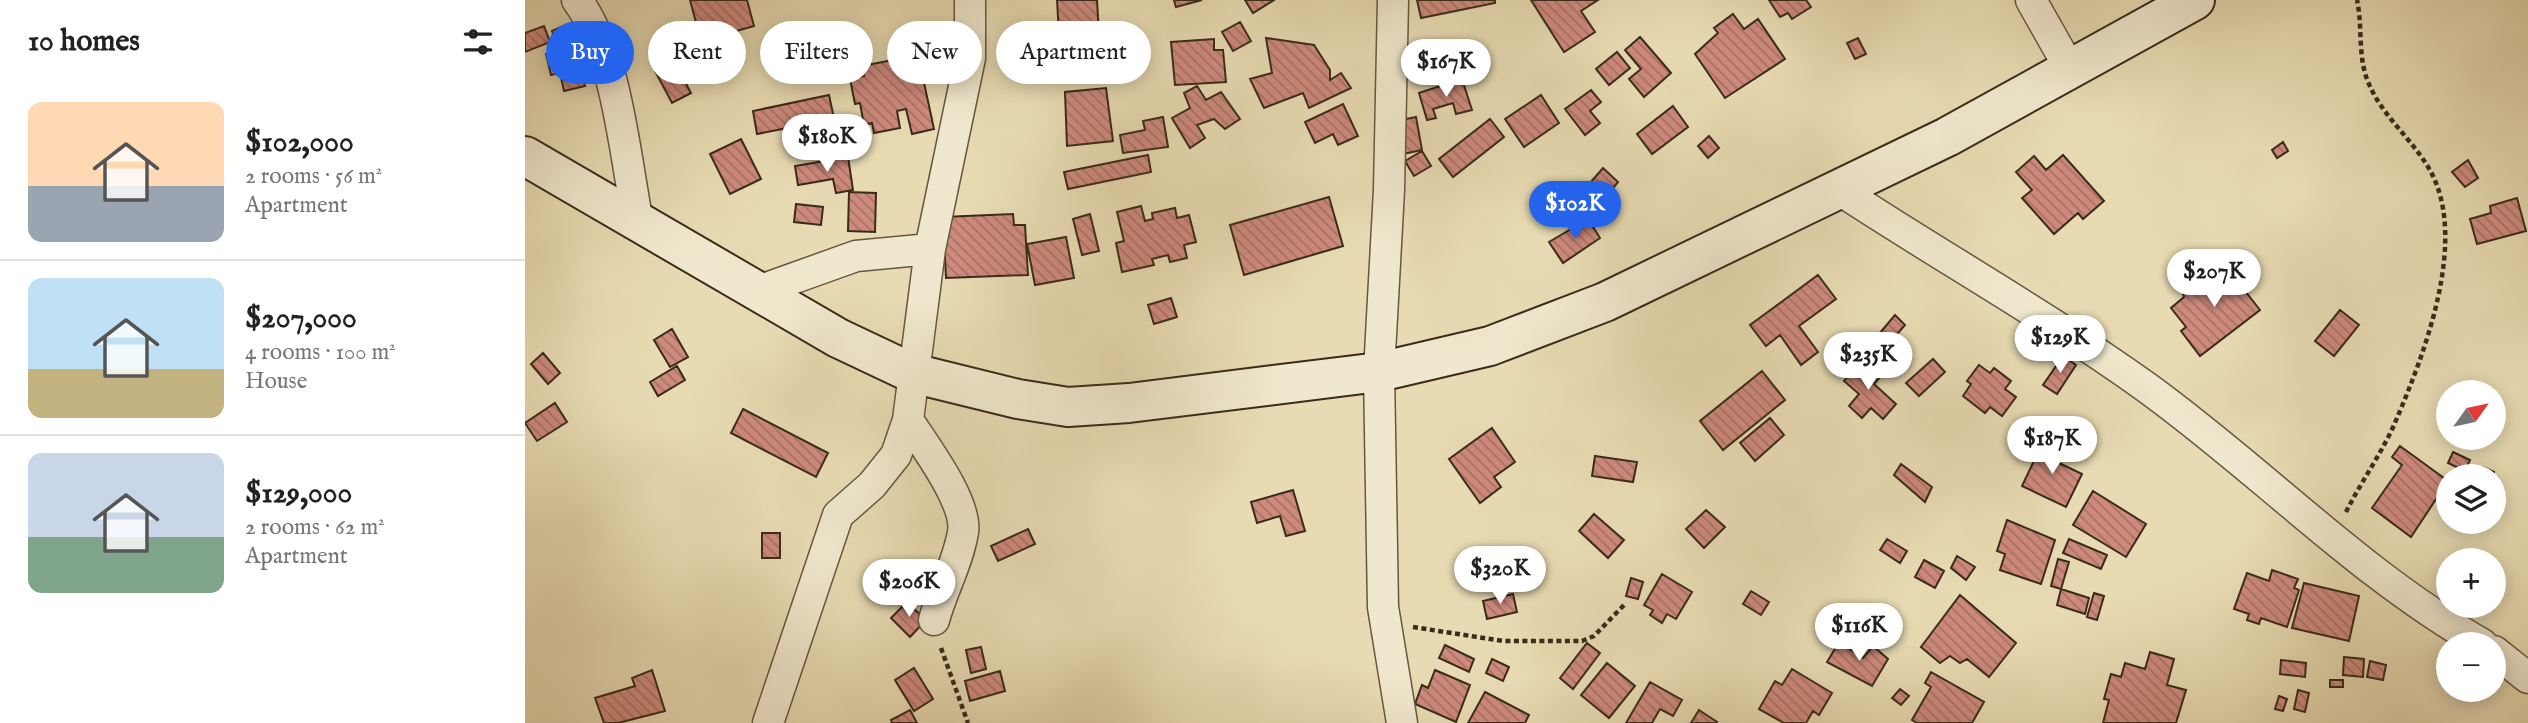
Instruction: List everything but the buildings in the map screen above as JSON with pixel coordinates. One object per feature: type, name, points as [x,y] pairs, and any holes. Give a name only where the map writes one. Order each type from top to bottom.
[{"type":"main road","points":[[525,156],[838,338],[912,373],[1019,399],[1068,407],[1129,403],[1379,372],[1490,346],[1605,302],[1947,137],[2195,0]]},
{"type":"street","points":[[577,0],[598,36],[609,74],[638,223]]},
{"type":"street","points":[[768,723],[838,515],[872,485],[896,455],[908,420],[930,248],[970,58],[970,0]]},
{"type":"street","points":[[1393,0],[1389,190],[1379,372],[1383,607],[1402,723]]},
{"type":"street","points":[[2031,0],[2070,69]]},
{"type":"street","points":[[1838,189],[2145,387],[2332,541],[2430,614],[2461,632]]},
{"type":"street","points":[[758,291],[856,256],[930,248]]},
{"type":"street","points":[[908,420],[937,465],[956,502],[964,528],[957,562],[941,593],[934,620]]},
{"type":"street","points":[[2506,660],[2528,678]]},
{"type":"path","points":[[2332,541],[2397,419],[2440,294],[2446,248],[2442,208],[2433,177],[2369,84],[2361,50],[2357,0]]},
{"type":"path","points":[[1383,607],[1414,627],[1469,638],[1531,642],[1582,641],[1594,636],[1626,603]]},
{"type":"path","points":[[934,620],[968,723]]}]
